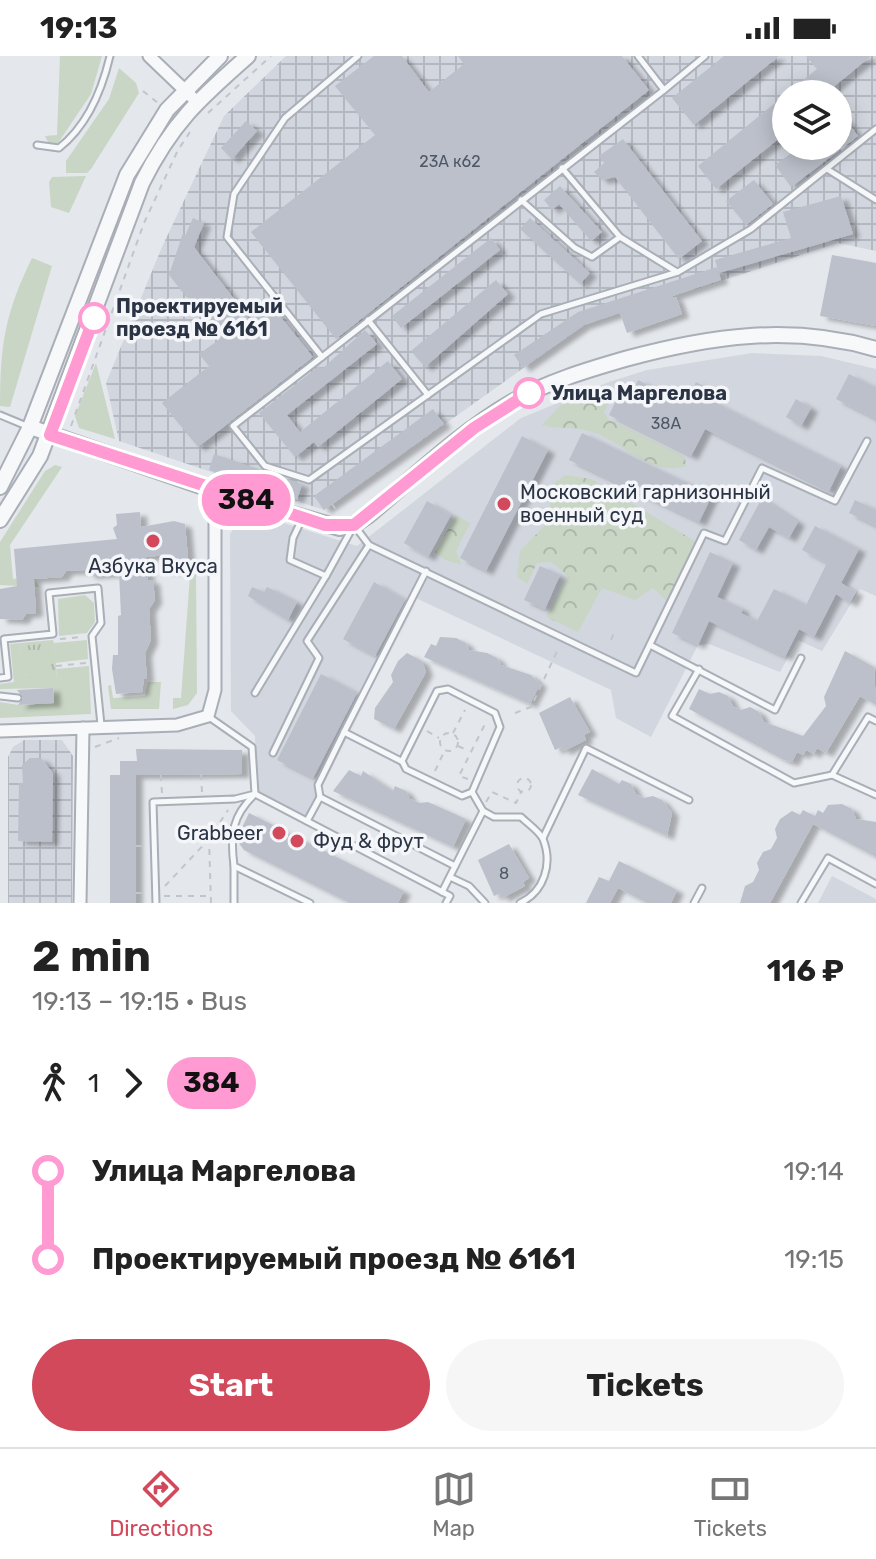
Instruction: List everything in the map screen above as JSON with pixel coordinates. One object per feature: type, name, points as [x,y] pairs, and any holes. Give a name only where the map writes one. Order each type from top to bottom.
[{"type":"street","points":[[149,56],[190,96]]},
{"type":"street","points":[[0,520],[28,480],[50,435],[142,183],[190,96],[220,56]]},
{"type":"street","points":[[0,487],[30,427],[127,175],[146,140],[190,96],[248,56]]},
{"type":"street","points":[[30,427],[215,491],[340,528],[354,525],[491,416],[529,393],[590,370],[699,340],[749,334],[823,337],[876,349]]},
{"type":"street","points":[[0,731],[177,725],[208,716],[215,690],[215,491]]},
{"type":"street","points":[[80,903],[83,728]]},
{"type":"lane","points":[[37,145],[59,148],[70,140],[101,91],[110,56]]},
{"type":"lane","points":[[322,357],[227,237],[234,194],[285,118],[358,56]]},
{"type":"lane","points":[[638,56],[664,90]]},
{"type":"lane","points":[[705,56],[233,426],[265,466],[309,480],[541,314],[678,272],[751,229],[876,129]]},
{"type":"lane","points":[[562,168],[620,237],[678,272]]},
{"type":"lane","points":[[827,169],[876,200]]},
{"type":"lane","points":[[521,200],[575,248],[592,257],[620,237]]},
{"type":"lane","points":[[368,320],[428,395]]},
{"type":"lane","points":[[0,415],[30,427]]},
{"type":"lane","points":[[255,693],[354,525],[369,545],[636,673],[704,533],[725,541],[762,468],[835,501],[867,441]]},
{"type":"lane","points":[[302,518],[293,538],[290,560],[326,576]]},
{"type":"lane","points":[[273,753],[319,658],[307,641],[369,545]]},
{"type":"lane","points":[[307,821],[320,797],[318,785],[426,571]]},
{"type":"lane","points":[[0,678],[8,677],[4,639],[53,634],[49,593],[98,588],[101,623],[92,636],[101,727]]},
{"type":"lane","points":[[650,645],[775,710],[801,658]]},
{"type":"lane","points":[[699,669],[672,716],[794,783],[832,775],[876,795]]},
{"type":"lane","points":[[344,732],[402,761],[406,769],[462,796],[472,792],[500,727],[495,713],[448,689],[437,691],[402,761]]},
{"type":"lane","points":[[0,696],[18,698]]},
{"type":"lane","points":[[208,716],[252,747],[255,794],[241,808],[233,823],[234,903]]},
{"type":"lane","points":[[832,775],[868,717],[876,721]]},
{"type":"lane","points":[[520,903],[533,897],[548,873],[543,838],[586,748],[689,800]]},
{"type":"lane","points":[[472,792],[481,808],[494,817],[521,817],[543,838]]},
{"type":"lane","points":[[155,898],[153,802],[235,799],[255,794],[450,896],[446,903]]},
{"type":"lane","points":[[320,797],[455,866]]},
{"type":"lane","points":[[442,892],[481,808]]},
{"type":"lane","points":[[801,903],[828,858],[876,884]]},
{"type":"lane","points":[[234,866],[310,903]]},
{"type":"lane","points":[[450,877],[469,886],[485,903]]},
{"type":"lane","points":[[694,903],[702,888]]},
{"type":"path","points":[[206,114],[271,56]]},
{"type":"path","points":[[70,427],[144,223],[178,150],[192,130]]},
{"type":"path","points":[[332,504],[340,515]]},
{"type":"path","points":[[611,640],[615,630]]},
{"type":"path","points":[[53,634],[58,639],[92,636]]},
{"type":"path","points":[[515,713],[531,707],[563,638]]},
{"type":"path","points":[[56,666],[95,662]]},
{"type":"path","points":[[453,734],[469,700]]},
{"type":"path","points":[[476,783],[459,776],[485,719],[500,727]]},
{"type":"path","points":[[419,727],[440,738],[445,751]]},
{"type":"path","points":[[440,738],[446,733],[453,734],[458,746]]},
{"type":"path","points":[[431,781],[445,751],[458,746],[470,751]]},
{"type":"path","points":[[201,774],[203,800]]},
{"type":"path","points":[[161,775],[162,802]]},
{"type":"path","points":[[481,808],[492,792],[516,803],[521,792]]},
{"type":"path","points":[[155,898],[209,839],[235,799]]},
{"type":"path","points":[[209,839],[211,903]]},
{"type":"path","points":[[136,893],[155,898],[211,896]]},
{"type":"shaded area","points":[[286,56],[876,56],[876,251],[838,243],[584,325],[324,510],[119,441],[106,383],[162,247],[224,116]]},
{"type":"shaded area","points":[[752,353],[821,356],[876,369],[876,596],[860,589],[822,651],[798,640],[780,672],[709,644],[698,645],[651,737],[616,718],[611,690],[416,598],[307,817],[257,793],[255,736],[231,711],[230,534],[241,518],[261,516],[357,546],[521,418],[647,370]]},
{"type":"shaded area","points":[[24,740],[62,740],[73,756],[72,903],[8,903],[8,757],[13,747]]},
{"type":"shaded area","points":[[832,876],[876,899],[876,903],[818,903]]},
{"type":"green space","points":[[60,56],[102,56],[91,94],[56,146],[50,146],[45,136],[57,135]]},
{"type":"green space","points":[[119,68],[136,83],[139,93],[91,169],[87,173],[66,173],[66,161],[109,99]]},
{"type":"green space","points":[[86,176],[69,213],[51,207],[49,182],[52,177]]},
{"type":"green space","points":[[32,258],[52,266],[10,407],[0,406],[6,330]]},
{"type":"green space","points":[[96,363],[115,439],[79,428],[75,416]]},
{"type":"green space","points":[[610,387],[613,394],[604,412],[608,419],[685,457],[686,466],[658,466],[592,432],[542,425],[561,405]]},
{"type":"green space","points":[[55,465],[62,467],[10,545],[13,579],[34,577],[39,587],[0,585],[0,542],[45,471]]},
{"type":"green space","points":[[565,475],[591,479],[695,541],[667,601],[653,588],[635,600],[602,588],[578,632],[546,617],[568,576],[551,562],[537,563],[527,584],[517,577],[520,551],[549,521],[551,486]]},
{"type":"green space","points":[[456,515],[470,523],[456,551],[462,565],[445,560],[435,552]]},
{"type":"green space","points":[[196,574],[197,693],[188,705],[173,709],[173,698],[181,698],[190,575]]},
{"type":"green space","points":[[85,595],[94,603],[95,622],[87,633],[59,636],[58,599]]},
{"type":"green space","points":[[53,640],[54,643],[87,640],[88,659],[55,663],[54,644],[19,646],[22,675],[45,672],[57,678],[56,669],[89,666],[91,714],[0,718],[0,702],[18,705],[54,703],[53,688],[0,689],[0,684],[14,682],[10,644]]},
{"type":"green space","points":[[54,643],[57,679],[46,680],[45,673],[21,675],[19,646]]},
{"type":"green space","points":[[148,682],[161,682],[159,709],[111,709],[108,686],[111,685],[113,698],[145,696]]},
{"type":"building","points":[[374,56],[402,56],[429,92],[464,64],[458,56],[622,56],[649,90],[336,339],[251,232],[375,135],[335,86]]},
{"type":"building","points":[[724,56],[779,56],[694,125],[672,98]]},
{"type":"building","points":[[806,56],[871,56],[842,80],[803,80],[817,69]]},
{"type":"building","points":[[772,105],[772,144],[716,189],[698,166]]},
{"type":"building","points":[[246,121],[257,131],[232,159],[221,148]]},
{"type":"building","points":[[623,139],[702,241],[679,259],[615,177],[602,180],[594,172],[604,163],[599,156]]},
{"type":"building","points":[[782,160],[826,160],[791,187],[775,165]]},
{"type":"building","points":[[754,180],[773,204],[746,225],[726,201]]},
{"type":"building","points":[[560,186],[602,232],[591,241],[559,204],[552,210],[544,200]]},
{"type":"building","points":[[841,196],[853,234],[719,273],[715,260],[791,238],[783,212]]},
{"type":"building","points":[[193,218],[204,223],[194,247],[251,321],[271,305],[313,357],[198,447],[162,403],[209,366],[199,354],[220,339],[169,275],[183,233],[185,236]]},
{"type":"building","points":[[530,218],[590,273],[580,284],[520,229]]},
{"type":"building","points":[[491,238],[500,250],[401,328],[392,316]]},
{"type":"building","points":[[832,255],[876,263],[876,326],[820,316]]},
{"type":"building","points":[[717,267],[721,280],[670,297],[676,297],[682,314],[627,333],[620,313],[584,325],[523,368],[514,355],[578,312]]},
{"type":"building","points":[[496,280],[508,294],[425,367],[411,351]]},
{"type":"building","points":[[365,330],[377,344],[287,415],[300,432],[388,361],[402,379],[318,447],[314,442],[295,457],[259,413],[319,366],[322,369]]},
{"type":"building","points":[[849,374],[876,388],[876,419],[836,399]]},
{"type":"building","points":[[638,380],[685,404],[696,382],[709,389],[704,397],[841,466],[829,491],[705,429],[691,456],[609,415],[621,391],[631,396]]},
{"type":"building","points":[[796,399],[811,408],[801,426],[786,417]]},
{"type":"building","points":[[433,409],[444,424],[324,510],[314,496]]},
{"type":"building","points":[[582,433],[712,495],[699,522],[569,460]]},
{"type":"building","name":"Московский гарнизонный военный суд","points":[[522,436],[548,450],[486,571],[460,558]]},
{"type":"building","points":[[214,454],[302,484],[297,500],[209,470]]},
{"type":"building","points":[[762,498],[798,522],[789,538],[769,527],[756,550],[739,540]]},
{"type":"building","points":[[855,500],[876,510],[876,526],[849,513]]},
{"type":"building","points":[[427,501],[451,515],[428,557],[404,543]]},
{"type":"building","points":[[140,512],[141,527],[174,521],[185,524],[189,569],[166,570],[165,555],[146,557],[148,580],[153,580],[155,600],[149,609],[151,640],[145,653],[147,679],[144,679],[142,692],[116,694],[112,669],[113,655],[118,655],[118,616],[121,615],[119,573],[90,575],[86,570],[66,571],[62,577],[34,579],[36,613],[26,614],[22,620],[0,619],[0,589],[17,586],[14,549],[117,539],[113,528],[117,525],[116,514]]},
{"type":"building","points":[[815,526],[859,549],[841,583],[856,592],[850,603],[836,594],[814,637],[799,629],[785,657],[709,621],[698,645],[672,633],[710,552],[733,563],[717,597],[743,609],[741,613],[757,621],[774,589],[806,605],[827,563],[802,550]]},
{"type":"building","points":[[540,566],[560,575],[545,609],[524,600]]},
{"type":"building","points":[[374,582],[405,600],[375,656],[343,639]]},
{"type":"building","points":[[252,587],[264,592],[267,587],[297,602],[288,620],[248,596]]},
{"type":"building","points":[[440,637],[456,638],[466,643],[469,650],[487,653],[497,658],[501,665],[531,675],[540,684],[530,704],[424,657],[431,644],[436,646]]},
{"type":"building","points":[[845,651],[874,667],[876,705],[860,696],[826,753],[817,748],[814,754],[806,750],[803,755],[797,752],[792,762],[784,760],[689,709],[699,689],[710,694],[719,692],[728,696],[733,706],[741,710],[750,707],[759,712],[764,722],[803,736],[826,706],[824,697]]},
{"type":"building","points":[[407,653],[422,661],[426,672],[394,729],[374,719],[375,708],[393,682],[391,675],[398,661]]},
{"type":"building","points":[[321,674],[357,693],[313,778],[277,760]]},
{"type":"building","points":[[53,688],[54,703],[18,705],[23,698],[17,690]]},
{"type":"building","points":[[570,697],[590,732],[584,735],[586,740],[564,751],[561,747],[555,750],[539,713]]},
{"type":"building","points":[[136,749],[242,750],[242,774],[136,775],[136,903],[110,903],[110,775],[120,775],[120,761],[137,761]]},
{"type":"building","points":[[30,758],[41,758],[53,773],[52,842],[18,841],[19,783],[23,783],[22,765]]},
{"type":"building","points":[[592,769],[619,784],[622,780],[631,784],[636,794],[644,798],[653,796],[662,800],[672,813],[667,836],[578,795]]},
{"type":"building","points":[[349,770],[361,776],[363,771],[393,791],[395,786],[406,791],[410,799],[428,802],[466,819],[453,847],[333,791]]},
{"type":"building","points":[[842,804],[852,809],[856,819],[876,822],[876,857],[813,824],[770,903],[740,903],[745,886],[753,882],[759,870],[757,863],[763,852],[771,849],[777,838],[775,829],[780,819],[792,811],[800,815],[803,810],[815,816],[818,810],[823,813],[828,805]]},
{"type":"building","points":[[249,813],[404,891],[398,903],[350,903],[244,850],[238,836]]},
{"type":"building","points":[[509,844],[529,878],[523,882],[525,886],[502,898],[500,893],[494,896],[478,860]]},
{"type":"building","points":[[619,861],[677,890],[671,903],[647,903],[618,888],[610,903],[586,903],[599,877],[609,881]]},
{"type":"bus line","name":"384","points":[[94,318],[50,435],[215,491],[340,528],[354,525],[369,515],[474,428],[529,393]]},
{"type":"place","name":"Проектируемый проезд № 6161","points":[[94,318]]},
{"type":"place","name":"Улица Маргелова","points":[[529,393]]},
{"type":"place","name":"Московский гарнизонный военный суд","points":[[504,504]]},
{"type":"place","name":"Азбука Вкуса","points":[[153,541]]},
{"type":"place","name":"Grabbeer","points":[[279,833]]},
{"type":"place","name":"Фуд & фрут","points":[[297,841]]}]
